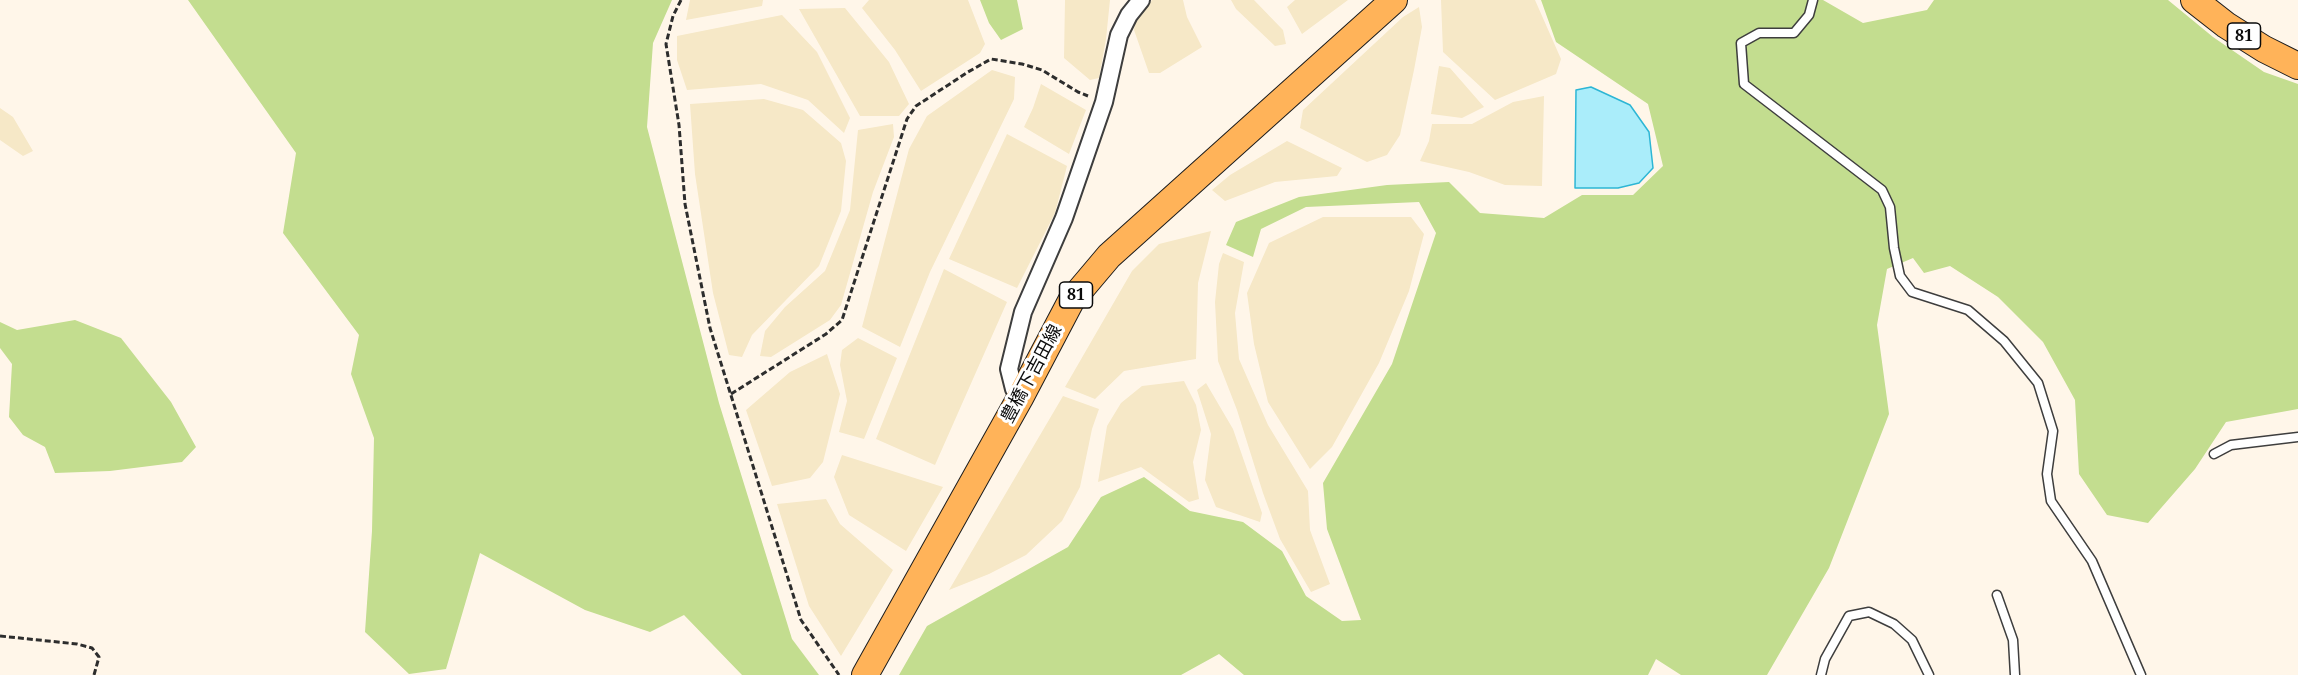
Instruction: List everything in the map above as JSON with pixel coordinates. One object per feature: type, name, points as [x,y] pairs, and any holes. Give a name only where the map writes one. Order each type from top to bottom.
[{"type":"main road","name":"豊橋下吉田線","points":[[865,675],[1020,398],[1071,301],[1109,256],[1394,0]]},
{"type":"main road","name":"81","points":[[2194,0],[2226,25],[2264,49],[2298,66]]},
{"type":"street","points":[[1020,398],[1014,389],[1009,369],[1023,312],[1064,218],[1104,102],[1119,35],[1129,15],[1141,0]]},
{"type":"lane","points":[[1813,0],[1809,15],[1794,33],[1759,33],[1741,43],[1744,84],[1882,190],[1890,207],[1894,248],[1900,276],[1912,292],[1968,310],[2004,341],[2038,383],[2053,430],[2048,474],[2051,501],[2092,561],[2141,675]]},
{"type":"lane","points":[[2214,454],[2231,445],[2298,437]]},
{"type":"lane","points":[[1997,595],[2013,640],[2015,675]]},
{"type":"lane","points":[[1821,675],[1825,659],[1849,616],[1869,612],[1894,624],[1912,640],[1929,675]]},
{"type":"path","points":[[681,0],[672,16],[666,44],[679,125],[686,204],[710,328],[801,620],[839,675]]},
{"type":"path","points":[[731,394],[826,334],[842,320],[908,119],[916,106],[991,59],[1042,70],[1078,92],[1104,102]]},
{"type":"path","points":[[0,636],[77,644],[92,648],[99,657],[94,675]]},
{"type":"shaded area","points":[[690,0],[763,0],[762,6],[686,20]]},
{"type":"shaded area","points":[[869,0],[968,0],[985,44],[980,53],[921,91],[895,50],[862,8]]},
{"type":"shaded area","points":[[1065,0],[1110,0],[1099,78],[1090,80],[1064,58]]},
{"type":"shaded area","points":[[1152,0],[1183,0],[1187,17],[1202,47],[1160,73],[1149,73],[1134,30],[1135,23]]},
{"type":"shaded area","points":[[1231,0],[1254,0],[1283,30],[1286,44],[1275,46],[1236,9]]},
{"type":"shaded area","points":[[1295,0],[1348,0],[1302,34],[1287,7]]},
{"type":"shaded area","points":[[1441,0],[1535,0],[1561,59],[1556,74],[1495,100],[1443,52]]},
{"type":"shaded area","points":[[1419,7],[1422,27],[1400,135],[1387,155],[1367,162],[1300,128],[1303,110],[1403,17]]},
{"type":"shaded area","points":[[845,8],[889,62],[909,104],[899,116],[860,116],[799,9]]},
{"type":"shaded area","points":[[782,15],[817,52],[850,118],[844,133],[808,100],[761,84],[687,90],[677,60],[677,36]]},
{"type":"shaded area","points":[[1439,66],[1450,68],[1484,107],[1462,118],[1431,114]]},
{"type":"shaded area","points":[[992,70],[1015,77],[1014,99],[930,272],[900,347],[862,327],[909,149],[927,116]]},
{"type":"shaded area","points":[[1041,84],[1086,110],[1069,154],[1024,127]]},
{"type":"shaded area","points":[[1544,96],[1542,186],[1505,185],[1469,172],[1420,161],[1429,141],[1432,124],[1472,124],[1513,102]]},
{"type":"shaded area","points":[[764,99],[803,110],[841,143],[846,161],[841,211],[819,266],[752,335],[742,357],[729,355],[713,293],[695,174],[690,104]]},
{"type":"shaded area","points":[[0,108],[13,117],[33,151],[23,156],[0,140]]},
{"type":"shaded area","points":[[893,124],[894,137],[873,192],[841,305],[830,320],[771,357],[760,356],[765,331],[785,307],[825,271],[850,210],[858,130]]},
{"type":"shaded area","points":[[1007,134],[1067,166],[1055,213],[1017,288],[949,259]]},
{"type":"shaded area","points":[[1287,141],[1342,168],[1337,176],[1275,182],[1225,201],[1212,190],[1230,175]]},
{"type":"shaded area","points":[[1323,217],[1411,217],[1424,234],[1409,291],[1379,363],[1332,447],[1310,469],[1268,402],[1254,344],[1247,293],[1269,243]]},
{"type":"shaded area","points":[[1211,231],[1198,283],[1196,359],[1124,371],[1095,399],[1065,387],[1132,271],[1159,244]]},
{"type":"shaded area","points":[[1223,253],[1244,262],[1235,313],[1239,359],[1268,425],[1308,491],[1310,530],[1330,584],[1311,592],[1280,539],[1237,410],[1218,361],[1215,302],[1219,264]]},
{"type":"shaded area","points":[[944,269],[1007,302],[935,465],[876,439]]},
{"type":"shaded area","points":[[858,338],[897,358],[864,439],[839,432],[847,401],[840,365],[842,350]]},
{"type":"shaded area","points":[[827,354],[840,394],[823,462],[810,478],[772,486],[746,410],[790,372]]},
{"type":"shaded area","points":[[1184,381],[1196,405],[1201,430],[1193,462],[1199,499],[1189,502],[1141,467],[1098,482],[1107,426],[1121,403],[1142,386]]},
{"type":"shaded area","points":[[1206,383],[1233,429],[1262,513],[1260,522],[1216,507],[1205,480],[1211,434],[1197,390]]},
{"type":"shaded area","points":[[1063,396],[1099,409],[1092,429],[1080,487],[1062,521],[1026,555],[989,574],[949,590]]},
{"type":"shaded area","points":[[842,455],[943,487],[906,551],[849,515],[834,477]]},
{"type":"shaded area","points":[[826,499],[840,524],[893,570],[841,656],[809,606],[777,504]]},
{"type":"green space","points":[[188,0],[672,0],[653,43],[647,127],[719,403],[792,639],[819,675],[742,675],[684,615],[650,632],[585,610],[480,553],[446,669],[409,674],[365,632],[372,531],[374,438],[351,374],[359,335],[283,233],[296,153]]},
{"type":"green space","points":[[980,0],[1017,0],[1023,29],[1001,40],[989,23]]},
{"type":"green space","points":[[1541,0],[1823,0],[1863,23],[1927,10],[1934,0],[2168,0],[2213,37],[2264,72],[2298,84],[2298,409],[2226,422],[2195,469],[2148,523],[2107,515],[2079,474],[2075,400],[2043,342],[1998,297],[1950,266],[1924,273],[1913,258],[1887,269],[1877,325],[1889,414],[1829,568],[1767,675],[1681,675],[1656,659],[1648,675],[1244,675],[1219,654],[1181,675],[899,675],[927,626],[1068,547],[1101,497],[1144,477],[1190,511],[1243,522],[1282,551],[1306,596],[1342,621],[1361,620],[1327,529],[1323,483],[1392,364],[1436,233],[1419,202],[1306,207],[1261,229],[1253,257],[1226,245],[1236,222],[1299,197],[1387,185],[1449,182],[1480,213],[1544,218],[1582,195],[1633,195],[1663,166],[1648,104],[1556,42]]},
{"type":"green space","points":[[75,320],[121,338],[171,402],[196,447],[182,462],[110,471],[55,473],[45,447],[23,435],[9,417],[12,364],[0,348],[0,322],[17,330]]},
{"type":"water","points":[[1591,87],[1630,105],[1649,132],[1653,168],[1639,183],[1618,188],[1575,188],[1576,90]]}]
